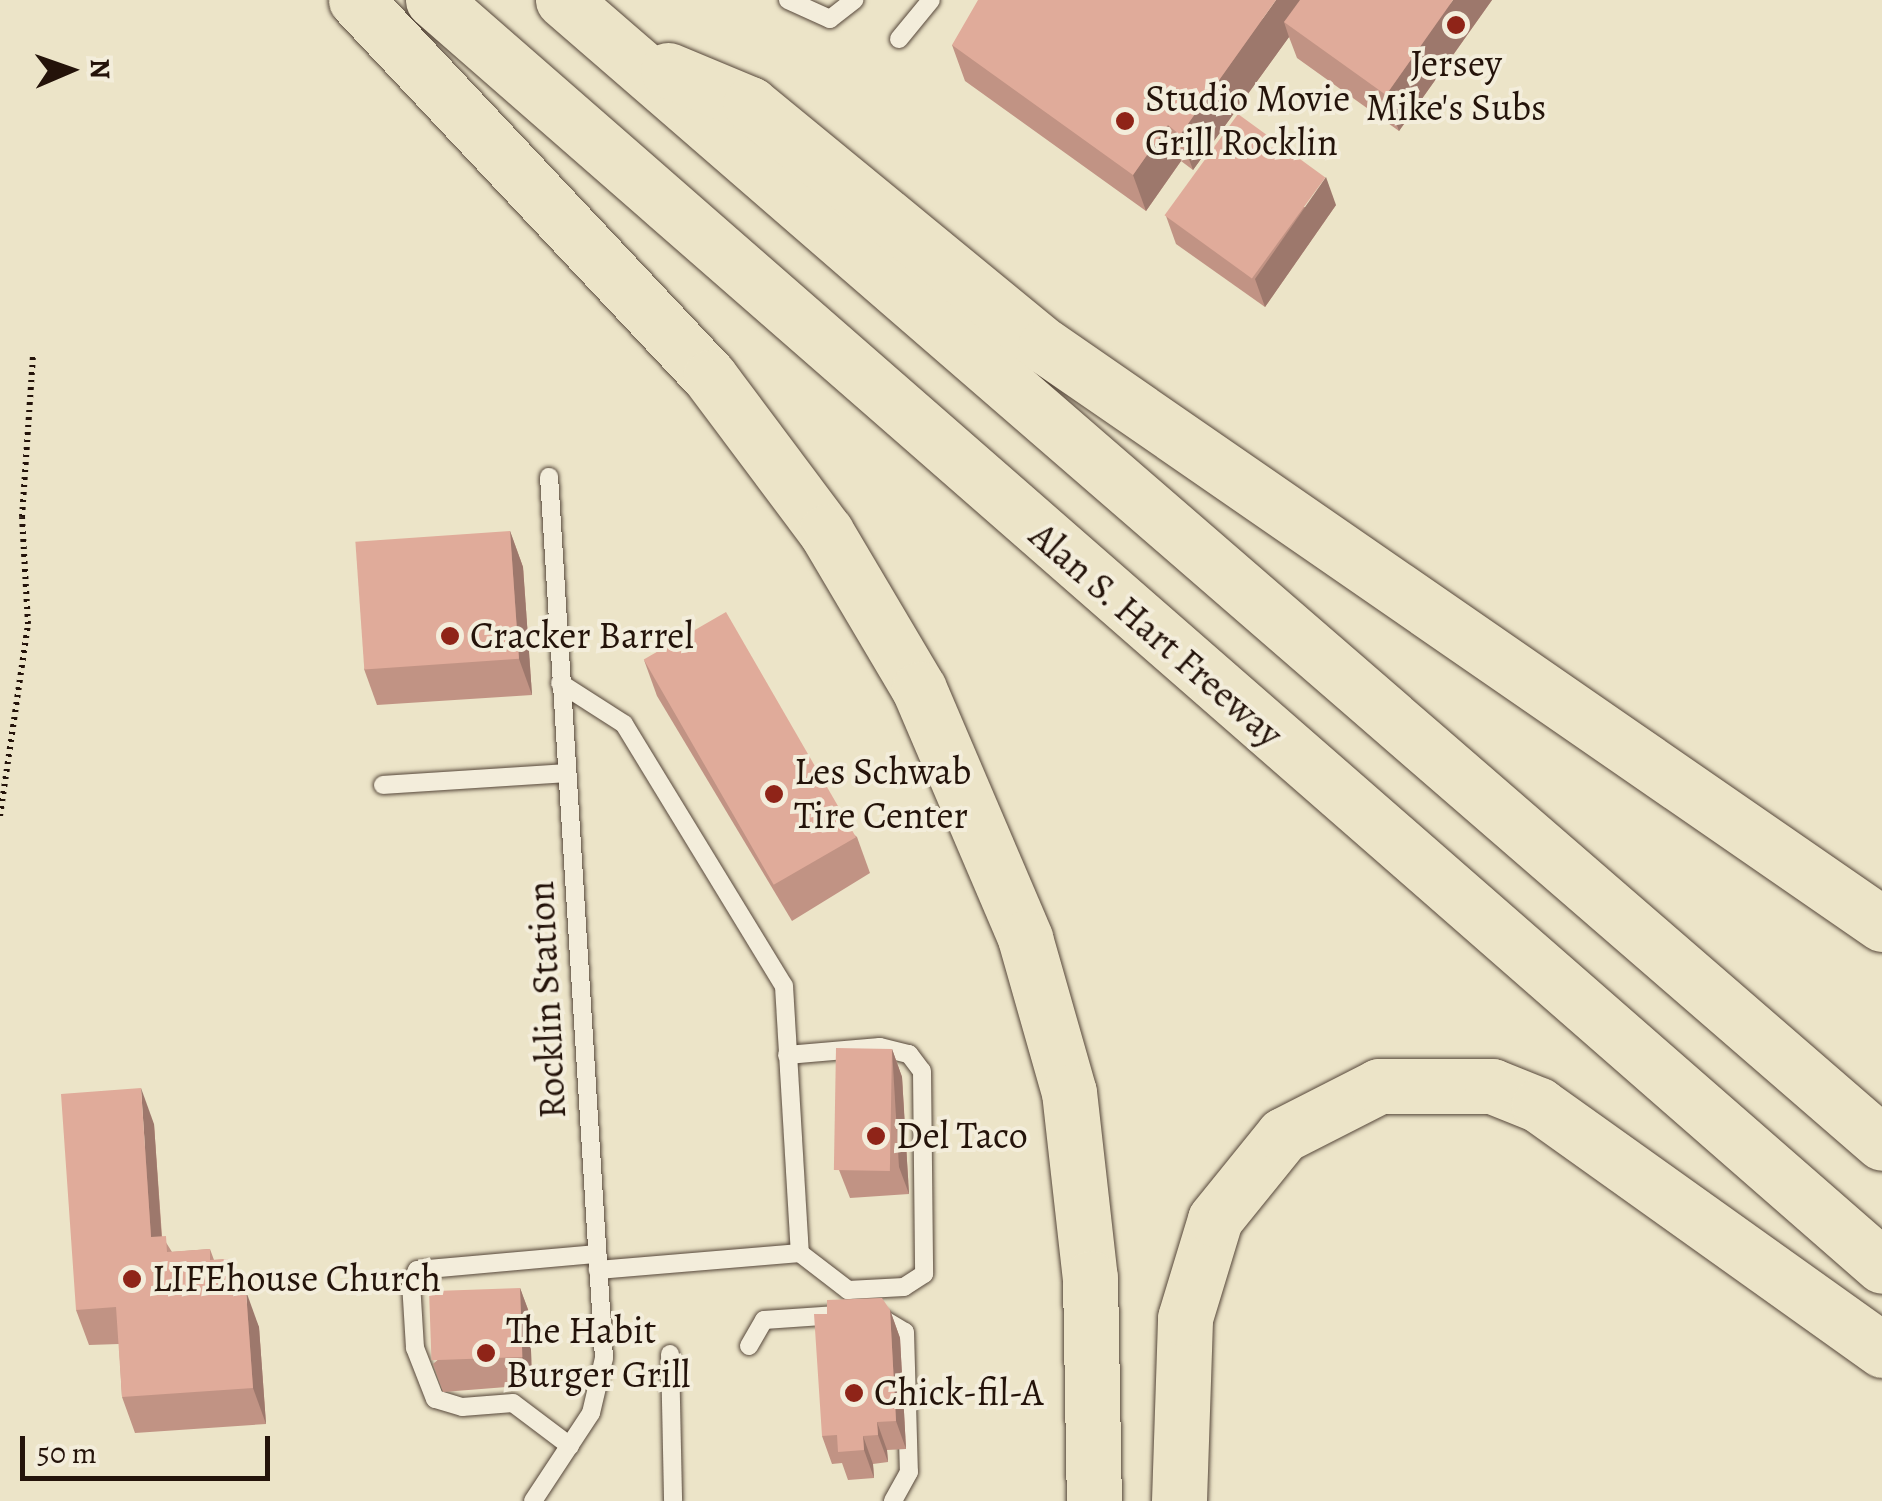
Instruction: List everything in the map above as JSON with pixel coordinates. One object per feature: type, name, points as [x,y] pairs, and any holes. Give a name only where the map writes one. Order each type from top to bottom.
[{"type":"highway","points":[[356,0],[710,377],[826,532],[920,688],[1025,938],[1069,1092],[1090,1278],[1094,1501]]},
{"type":"highway","name":"Alan S. Hart Freeway","points":[[433,0],[1882,1266]]},
{"type":"highway","points":[[563,0],[1882,1142]]},
{"type":"highway","points":[[620,50],[750,104],[1045,346],[1882,924]]},
{"type":"highway","points":[[1181,1497],[1185,1318],[1215,1219],[1284,1135],[1379,1086],[1492,1086],[1539,1105],[1882,1350]]},
{"type":"lane","points":[[788,0],[830,20],[854,0]]},
{"type":"lane","points":[[900,39],[931,0]]},
{"type":"lane","name":"Rocklin Station","points":[[533,1501],[591,1413],[604,1358],[548,477]]},
{"type":"lane","points":[[560,683],[624,724],[784,986],[800,1253]]},
{"type":"lane","points":[[383,785],[567,773]]},
{"type":"lane","points":[[570,1446],[512,1403],[462,1407],[435,1398],[415,1348],[418,1270],[800,1253],[848,1290],[904,1287],[924,1274],[922,1071],[910,1054],[880,1047],[787,1055]]},
{"type":"lane","points":[[749,1346],[764,1320],[881,1313],[897,1320],[905,1332],[909,1461],[893,1501]]},
{"type":"lane","points":[[670,1354],[673,1501]]},
{"type":"path","points":[[0,816],[28,624],[22,517],[33,354]]},
{"type":"building","name":"Studio Movie Grill Rocklin","points":[[978,0],[1276,0],[1180,135],[1168,125],[1133,175],[952,45]]},
{"type":"building","points":[[1300,0],[1453,0],[1386,95],[1284,22]]},
{"type":"building","points":[[1238,114],[1325,177],[1252,279],[1165,215]]},
{"type":"building","name":"Cracker Barrel","points":[[510,531],[519,659],[364,670],[355,542]]},
{"type":"building","points":[[726,612],[856,837],[774,885],[644,660]]},
{"type":"building","points":[[836,1048],[892,1049],[890,1171],[834,1170]]},
{"type":"building","name":"LIFEhouse Church","points":[[141,1088],[151,1237],[166,1236],[167,1252],[210,1249],[210,1260],[228,1259],[231,1292],[246,1291],[253,1388],[122,1397],[116,1307],[76,1310],[61,1094]]},
{"type":"building","points":[[520,1288],[522,1357],[431,1360],[429,1291]]},
{"type":"building","points":[[882,1298],[890,1310],[896,1421],[877,1422],[878,1435],[863,1436],[864,1450],[838,1452],[837,1435],[822,1436],[814,1314],[827,1314],[827,1300]]},
{"type":"place","name":"Jersey Mike's Subs","points":[[1456,25]]},
{"type":"place","name":"Studio Movie Grill Rocklin","points":[[1125,121]]},
{"type":"place","name":"Cracker Barrel","points":[[450,636]]},
{"type":"place","name":"Les Schwab Tire Center","points":[[774,794]]},
{"type":"place","name":"Del Taco","points":[[876,1136]]},
{"type":"place","name":"LIFEhouse Church","points":[[132,1279]]},
{"type":"place","name":"The Habit Burger Grill","points":[[486,1353]]},
{"type":"place","name":"Chick-fil-A","points":[[854,1393]]}]
